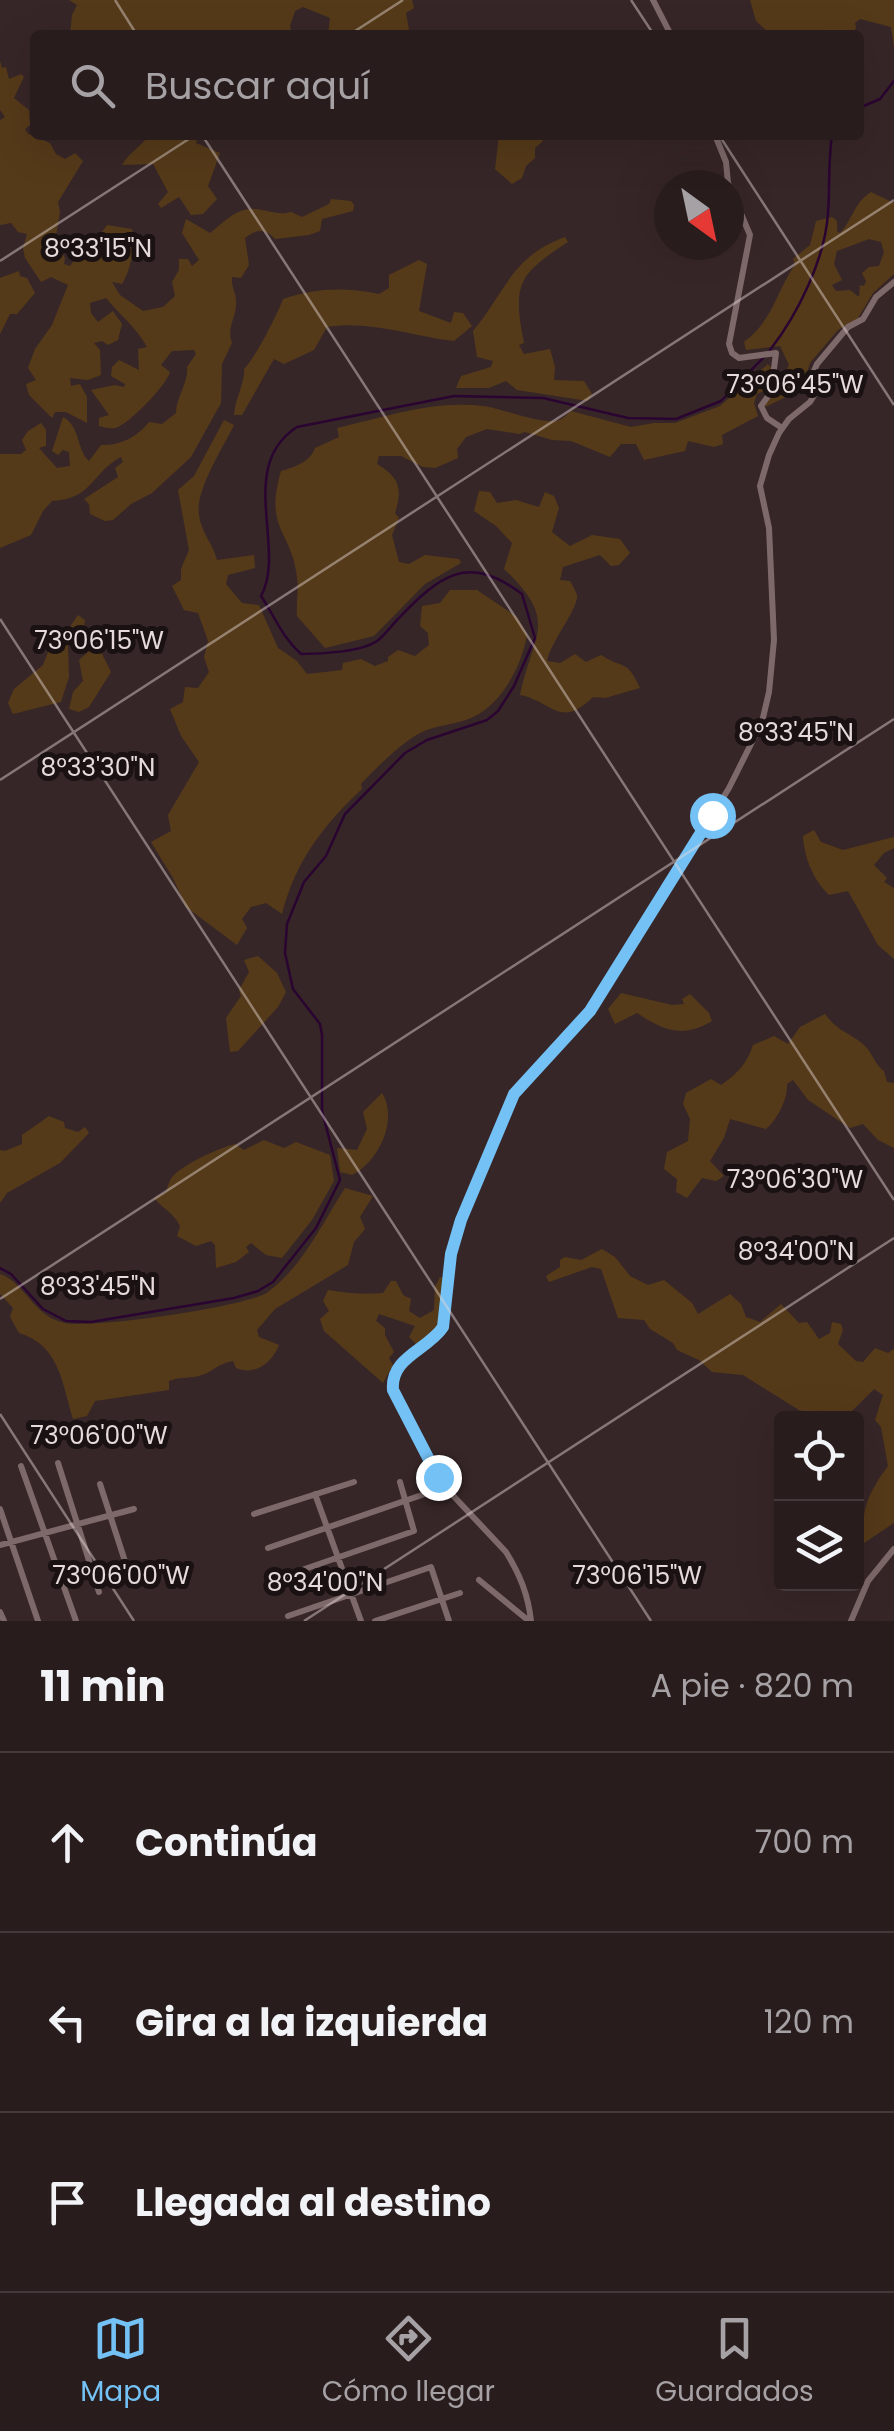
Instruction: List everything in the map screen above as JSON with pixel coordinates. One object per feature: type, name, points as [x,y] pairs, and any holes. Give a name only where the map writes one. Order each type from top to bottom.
[{"type":"street","points":[[653,0],[668,30]]},
{"type":"street","points":[[716,140],[726,162],[728,183],[750,236],[729,344],[739,358],[776,353],[774,384],[761,406],[767,418],[782,428]]},
{"type":"street","points":[[530,1621],[528,1596],[506,1552],[444,1488],[393,1390],[392,1378],[398,1366],[443,1327],[451,1254],[461,1220],[514,1094],[590,1011],[612,979],[729,788],[762,722],[774,640],[768,528],[760,486],[768,455],[782,428],[817,393],[820,386],[814,371],[816,364],[848,327],[863,319],[876,296],[894,282]]},
{"type":"street","points":[[58,1463],[99,1592]]},
{"type":"street","points":[[21,1466],[76,1621]]},
{"type":"street","points":[[254,1514],[354,1482]]},
{"type":"street","points":[[276,1578],[414,1530],[400,1482]]},
{"type":"street","points":[[100,1484],[132,1586]]},
{"type":"street","points":[[268,1548],[444,1488]]},
{"type":"street","points":[[314,1494],[361,1621]]},
{"type":"street","points":[[0,1545],[134,1509]]},
{"type":"street","points":[[0,1510],[38,1621]]},
{"type":"street","points":[[850,1621],[868,1581],[894,1548]]},
{"type":"street","points":[[288,1616],[430,1567],[449,1621]]},
{"type":"street","points":[[479,1580],[530,1621]]},
{"type":"street","points":[[375,1621],[460,1592]]},
{"type":"street","points":[[0,1612],[4,1621]]},
{"type":"shaded area","points":[[69,0],[412,0],[414,8],[406,13],[409,30],[329,30],[330,18],[303,7],[295,11],[291,30],[70,30],[77,5]]},
{"type":"shaded area","points":[[750,0],[894,0],[894,47],[891,27],[860,19],[855,30],[766,30],[756,21]]},
{"type":"shaded area","points":[[0,61],[9,79],[21,74],[24,77],[14,98],[29,110],[30,125],[25,129],[30,140],[50,143],[56,154],[65,159],[75,153],[83,161],[58,202],[55,241],[65,258],[64,264],[70,266],[107,225],[132,229],[128,271],[122,284],[112,282],[120,295],[143,311],[163,307],[175,296],[172,282],[179,270],[179,259],[188,259],[192,266],[199,260],[182,233],[186,219],[210,233],[245,210],[291,212],[302,217],[329,204],[331,199],[351,201],[354,205],[353,211],[322,219],[320,231],[309,235],[275,239],[260,231],[245,238],[249,265],[241,278],[232,277],[236,307],[230,332],[232,343],[222,364],[221,403],[191,457],[152,493],[113,520],[105,521],[90,514],[84,499],[118,477],[115,468],[123,462],[121,457],[76,496],[52,501],[31,535],[0,548],[0,454],[21,454],[26,450],[22,440],[41,423],[46,430],[46,446],[39,448],[57,468],[70,466],[69,452],[63,450],[58,455],[52,451],[63,417],[73,426],[89,461],[101,445],[128,440],[149,422],[162,424],[176,413],[187,367],[196,354],[194,350],[172,351],[161,365],[170,372],[146,404],[121,426],[99,426],[99,418],[109,415],[91,390],[124,387],[111,376],[112,367],[119,360],[139,370],[138,349],[147,347],[106,298],[90,303],[91,313],[98,322],[113,311],[122,324],[118,340],[108,345],[102,341],[94,343],[100,350],[101,375],[88,380],[70,378],[71,386],[80,384],[87,397],[87,423],[66,412],[55,412],[52,418],[29,395],[26,384],[36,380],[28,368],[68,285],[51,277],[41,282],[25,258],[27,234],[18,232],[11,223],[0,225],[0,120],[5,117],[0,110]]},
{"type":"shaded area","points":[[197,140],[220,153],[208,186],[217,199],[203,214],[191,215],[179,197],[161,208],[158,204],[168,192],[153,164],[122,165],[142,143]]},
{"type":"shaded area","points":[[498,140],[543,140],[522,178],[512,184],[495,169]]},
{"type":"shaded area","points":[[871,192],[894,203],[894,274],[873,293],[858,318],[838,330],[810,363],[809,382],[798,383],[786,397],[765,407],[766,399],[775,392],[789,365],[780,346],[746,350],[744,342],[768,314],[795,265],[793,259],[810,245],[816,221],[832,217],[840,233]],"holes":[[[869,239],[881,242],[884,252],[879,266],[862,273],[866,281],[864,286],[860,285],[859,297],[850,290],[836,291],[832,285],[842,280],[834,264],[837,251]]]},
{"type":"shaded area","points":[[565,237],[568,242],[539,263],[523,282],[519,306],[524,343],[519,345],[524,354],[550,349],[554,380],[584,381],[592,394],[588,401],[517,390],[506,381],[489,388],[456,388],[461,376],[491,367],[493,361],[477,357],[473,331],[512,276],[533,254]]},
{"type":"shaded area","points":[[419,260],[427,264],[419,311],[451,323],[454,312],[463,313],[472,326],[454,341],[375,327],[327,327],[314,350],[284,364],[274,359],[242,415],[234,415],[244,369],[283,299],[331,290],[379,294],[389,288],[389,275]]},
{"type":"shaded area","points":[[19,271],[35,293],[17,314],[10,314],[0,334],[0,278]]},
{"type":"shaded area","points":[[768,364],[772,369],[768,389],[757,394],[754,403],[758,416],[722,435],[723,444],[714,447],[688,441],[685,451],[644,460],[636,444],[621,444],[610,457],[571,441],[487,429],[466,437],[457,449],[458,458],[435,468],[423,467],[401,456],[379,456],[377,464],[390,474],[399,490],[395,513],[399,518],[392,535],[399,562],[409,564],[425,555],[459,559],[461,563],[425,584],[374,636],[325,648],[297,616],[294,561],[275,506],[281,471],[301,463],[315,448],[339,437],[337,428],[446,405],[491,407],[543,421],[559,420],[571,411],[631,427],[675,423],[720,406]]},
{"type":"shaded area","points":[[224,420],[234,425],[205,482],[199,505],[200,521],[217,560],[254,555],[255,568],[228,575],[226,584],[242,603],[259,605],[278,648],[297,661],[307,674],[342,670],[343,663],[361,659],[375,666],[388,661],[398,650],[415,656],[429,645],[428,633],[420,626],[422,606],[440,603],[450,590],[477,590],[517,617],[527,635],[515,671],[493,703],[473,717],[420,733],[381,763],[312,846],[294,878],[282,914],[266,903],[251,907],[242,919],[247,928],[237,945],[186,907],[151,842],[171,831],[168,815],[199,762],[181,736],[170,709],[183,702],[185,687],[198,688],[209,672],[204,657],[208,641],[198,613],[184,610],[172,586],[181,580],[189,550],[178,490],[194,476]]},
{"type":"shaded area","points":[[479,491],[490,492],[497,503],[516,500],[539,507],[545,492],[554,496],[559,508],[552,532],[570,546],[592,535],[620,539],[630,553],[619,565],[611,566],[600,555],[563,567],[560,580],[570,581],[576,601],[547,661],[560,663],[575,654],[586,662],[601,655],[628,668],[640,688],[605,698],[593,697],[581,707],[564,712],[520,695],[538,629],[537,616],[532,602],[504,569],[512,543],[474,511]]},
{"type":"shaded area","points":[[78,615],[85,620],[84,627],[68,646],[69,677],[61,702],[13,714],[8,703],[14,689],[43,665],[50,647],[63,637]]},
{"type":"shaded area","points":[[97,644],[111,672],[89,707],[79,712],[69,709],[73,692],[83,681],[79,660]]},
{"type":"shaded area","points":[[814,830],[821,842],[843,850],[894,837],[894,848],[874,865],[887,878],[884,882],[894,888],[894,959],[878,945],[848,891],[829,895],[818,882],[807,860],[803,836]]},
{"type":"shaded area","points":[[258,956],[277,973],[286,992],[278,1007],[238,1051],[230,1052],[226,1018],[241,996],[239,990],[249,972],[244,960]]},
{"type":"shaded area","points":[[621,993],[672,1005],[684,1004],[682,999],[690,994],[712,1021],[682,1031],[655,1024],[637,1013],[615,1024],[608,1009]]},
{"type":"shaded area","points":[[825,1014],[870,1051],[887,1082],[894,1083],[894,1148],[878,1140],[863,1124],[850,1128],[808,1100],[793,1080],[787,1084],[778,1115],[766,1129],[730,1119],[710,1161],[724,1176],[716,1181],[702,1178],[687,1198],[676,1192],[677,1179],[664,1169],[667,1152],[688,1141],[690,1119],[683,1104],[686,1093],[711,1079],[721,1085],[741,1068],[753,1045],[774,1036],[788,1044],[800,1027]]},
{"type":"shaded area","points":[[382,1093],[388,1115],[383,1139],[361,1169],[352,1175],[340,1172],[337,1148],[357,1150],[367,1129],[363,1112]]},
{"type":"shaded area","points":[[49,1116],[64,1122],[65,1128],[78,1132],[85,1127],[89,1133],[60,1163],[7,1193],[0,1203],[0,1150],[22,1144],[22,1135]]},
{"type":"shaded area","points":[[264,1140],[284,1148],[296,1142],[330,1155],[334,1181],[312,1220],[282,1258],[266,1255],[251,1243],[246,1247],[249,1252],[236,1262],[216,1268],[215,1245],[211,1241],[196,1246],[177,1236],[178,1222],[154,1198],[166,1192],[173,1176],[193,1162],[228,1146],[235,1144],[244,1150]]},
{"type":"shaded area","points":[[345,1188],[373,1196],[360,1217],[365,1229],[354,1242],[348,1265],[275,1309],[257,1330],[259,1337],[279,1345],[272,1357],[256,1369],[236,1368],[233,1361],[202,1375],[169,1381],[169,1390],[95,1401],[87,1416],[73,1419],[51,1356],[33,1339],[19,1333],[10,1317],[13,1308],[0,1294],[0,1274],[54,1320],[81,1324],[169,1315],[254,1298],[268,1292],[292,1270]]},
{"type":"shaded area","points":[[602,1249],[615,1257],[630,1276],[648,1285],[664,1280],[692,1303],[698,1314],[730,1294],[741,1304],[746,1317],[760,1322],[781,1304],[799,1323],[807,1322],[819,1339],[830,1333],[832,1322],[841,1324],[838,1344],[856,1361],[863,1362],[875,1348],[888,1353],[894,1349],[894,1523],[864,1543],[865,1510],[888,1466],[881,1427],[875,1420],[883,1395],[874,1389],[852,1411],[802,1411],[743,1375],[712,1372],[699,1360],[677,1350],[644,1320],[618,1318],[601,1269],[592,1267],[549,1282],[546,1276],[560,1267],[560,1260],[581,1260]]},
{"type":"shaded area","points":[[440,1277],[444,1278],[441,1317],[433,1332],[417,1345],[409,1337],[415,1326],[379,1314],[376,1321],[385,1328],[394,1352],[389,1358],[393,1365],[383,1383],[324,1331],[320,1319],[329,1311],[323,1301],[328,1290],[383,1293],[391,1281],[396,1281],[403,1295],[411,1299],[409,1311],[420,1318],[434,1310],[435,1287]]},
{"type":"waterway","points":[[864,106],[880,99],[894,81]]},
{"type":"waterway","points":[[770,350],[800,303],[822,249],[832,140]]},
{"type":"waterway","points":[[0,1268],[11,1274],[43,1309],[66,1321],[91,1322],[234,1298],[273,1282],[316,1228],[340,1180],[322,1111],[320,1024],[293,989],[285,953],[287,924],[304,882],[326,856],[345,814],[405,753],[427,740],[487,720],[498,711],[535,638],[522,594],[503,581],[470,572],[441,581],[370,645],[340,652],[301,654],[261,596],[268,577],[269,556],[266,485],[269,463],[279,444],[297,427],[454,396],[543,398],[628,418],[676,419],[721,401],[765,356]]},
{"type":"route","points":[[438,1477],[393,1390],[392,1378],[398,1366],[443,1327],[451,1254],[461,1220],[514,1094],[590,1011],[712,815]]}]
